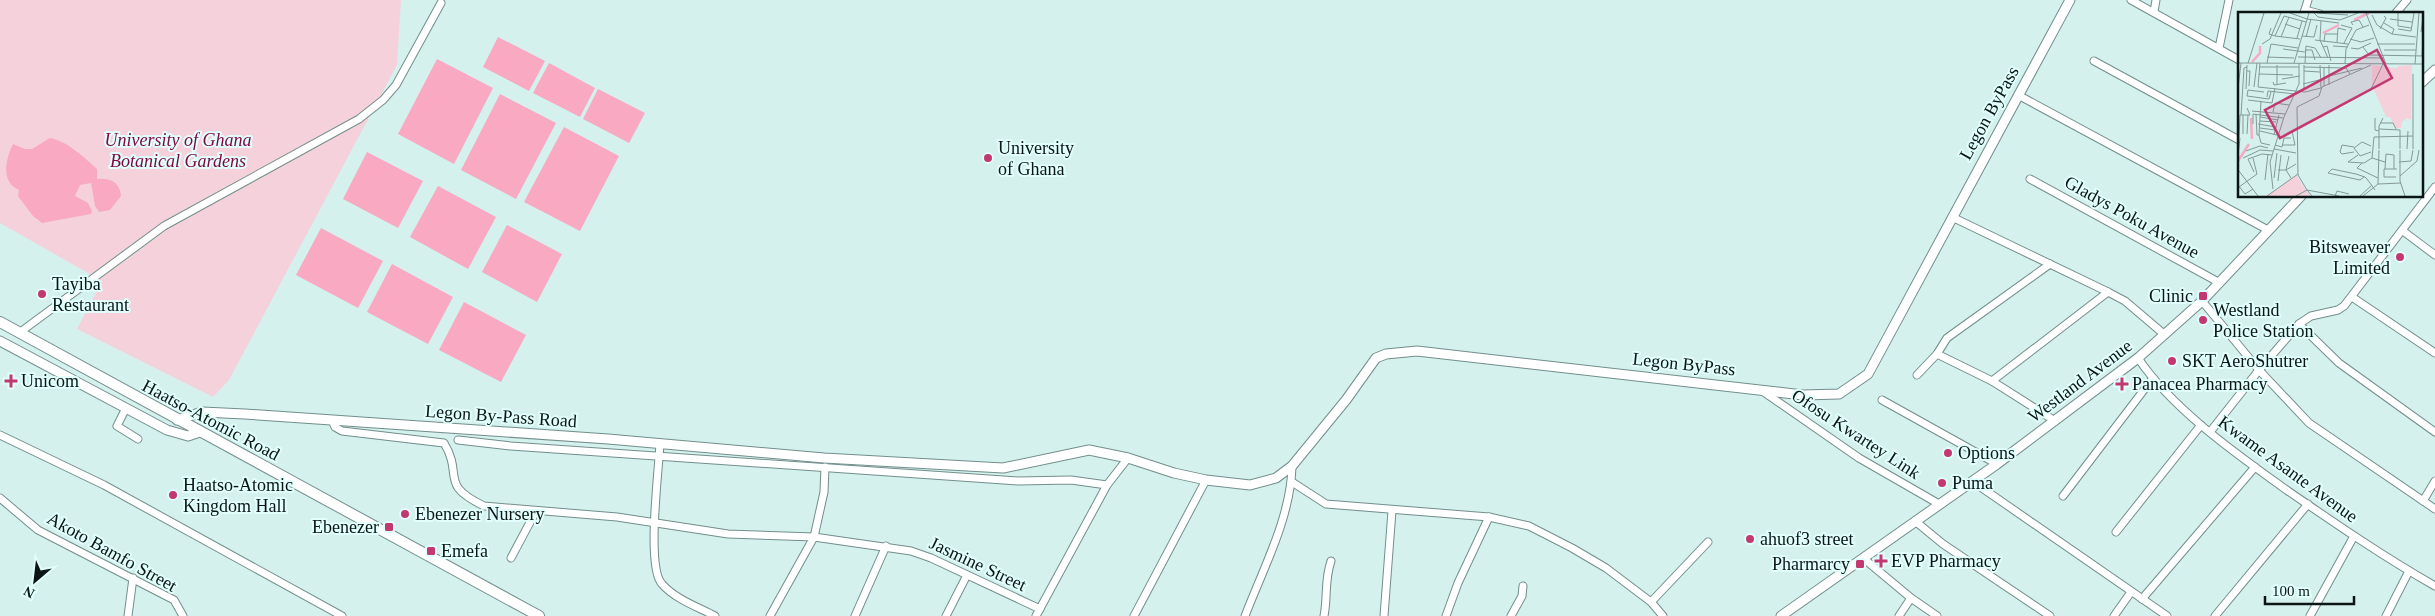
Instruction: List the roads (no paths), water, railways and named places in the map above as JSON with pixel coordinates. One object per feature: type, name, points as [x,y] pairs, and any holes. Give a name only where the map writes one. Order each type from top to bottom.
[{"type":"main road","name":"Haatso-Atomic Road","points":[[0,322],[539,616]]},
{"type":"street","name":"Legon ByPass","points":[[824,458],[1003,468],[1089,450],[1128,458],[1174,473],[1206,480],[1250,484],[1276,478],[1292,466],[1346,400],[1376,358],[1386,354],[1417,351],[1757,388],[1803,395],[1839,394],[1868,374],[2070,0]]},
{"type":"street","points":[[2131,0],[2238,59]]},
{"type":"street","points":[[2154,12],[2156,0]]},
{"type":"street","points":[[2219,48],[2229,0]]},
{"type":"street","points":[[2304,12],[2308,0]]},
{"type":"street","points":[[2397,12],[2407,0]]},
{"type":"street","points":[[19,333],[164,226],[359,119],[383,100],[396,85],[441,3]]},
{"type":"street","points":[[2094,61],[2238,139]]},
{"type":"street","points":[[2422,82],[2435,70]]},
{"type":"street","points":[[2018,95],[2268,230]]},
{"type":"street","name":"Gladys Poku Avenue","points":[[2030,179],[2220,283]]},
{"type":"street","points":[[2210,432],[2259,370],[2299,324],[2311,316],[2338,310],[2352,297],[2435,187]]},
{"type":"street","name":"Westland Avenue","points":[[1785,615],[1997,464],[2138,358],[2202,301],[2299,198]]},
{"type":"street","points":[[1952,217],[2125,301],[2165,335]]},
{"type":"street","points":[[2403,231],[2435,255]]},
{"type":"street","points":[[1917,375],[1936,354],[1947,338],[2050,264]]},
{"type":"street","points":[[1992,381],[2108,292]]},
{"type":"street","points":[[2352,297],[2435,353]]},
{"type":"street","points":[[2202,301],[2259,370],[2309,423],[2435,509]]},
{"type":"street","points":[[2299,324],[2339,363],[2435,432]]},
{"type":"street","points":[[0,341],[176,434],[188,436],[200,432]]},
{"type":"street","points":[[1936,354],[1992,381],[2055,421]]},
{"type":"street","name":"Kwame Asante Avenue","points":[[2138,358],[2153,378],[2201,425],[2255,467],[2354,536],[2435,586]]},
{"type":"street","points":[[2063,496],[2153,378]]},
{"type":"street","name":"Ofosu Kwartey Link","points":[[1757,388],[1858,458],[1939,504]]},
{"type":"street","points":[[1882,400],[1997,464]]},
{"type":"street","points":[[126,408],[117,426],[138,439]]},
{"type":"street","name":"Legon By-Pass Road","points":[[177,420],[202,412],[660,443],[824,458]]},
{"type":"street","name":"Jasmine Street","points":[[332,420],[335,427],[342,431],[440,441],[448,449],[456,489],[466,498],[484,506],[617,517],[728,534],[814,537],[886,546],[921,553],[968,574],[1038,613]]},
{"type":"street","points":[[2116,532],[2201,425]]},
{"type":"street","points":[[0,435],[104,485],[342,616]]},
{"type":"street","points":[[458,440],[1018,481],[1071,480],[1107,485]]},
{"type":"street","points":[[660,443],[654,523],[656,569],[660,583],[671,592],[714,616]]},
{"type":"street","points":[[1038,613],[1107,485],[1128,458]]},
{"type":"street","points":[[1246,616],[1282,524],[1292,482],[1292,466]]},
{"type":"street","points":[[770,616],[814,537],[824,492],[825,467]]},
{"type":"street","points":[[2142,600],[2255,467]]},
{"type":"street","points":[[1134,616],[1206,480]]},
{"type":"street","points":[[1972,481],[2167,616]]},
{"type":"street","points":[[2422,501],[2435,481]]},
{"type":"street","points":[[1292,482],[1326,504],[1392,511],[1489,517],[1529,526],[1606,568],[1651,602],[1664,616]]},
{"type":"street","name":"Akoto Bamfo Street","points":[[0,498],[38,530],[174,600],[183,616]]},
{"type":"street","points":[[2215,616],[2308,504]]},
{"type":"street","points":[[511,558],[536,511]]},
{"type":"street","points":[[1384,616],[1392,511]]},
{"type":"street","points":[[1446,616],[1458,583],[1489,517]]},
{"type":"street","points":[[1915,521],[1950,549],[2050,616]]},
{"type":"street","points":[[2310,616],[2354,536]]},
{"type":"street","points":[[1651,602],[1708,542]]},
{"type":"street","points":[[855,616],[886,546]]},
{"type":"street","points":[[1863,558],[1937,616]]},
{"type":"street","points":[[1324,616],[1327,601],[1325,582],[1331,561]]},
{"type":"street","points":[[2386,616],[2409,571]]},
{"type":"street","points":[[946,616],[968,574]]},
{"type":"street","points":[[128,616],[133,578]]},
{"type":"street","points":[[1511,616],[1522,596],[1523,586]]},
{"type":"street","points":[[2114,616],[2131,592]]},
{"type":"street","points":[[1899,616],[1912,598]]},
{"type":"place","name":"University of Ghana","points":[[988,158]]},
{"type":"place","name":"Bitsweaver Limited","points":[[2400,257]]},
{"type":"place","name":"Tayiba Restaurant","points":[[42,294]]},
{"type":"place","name":"Clinic","points":[[2203,296]]},
{"type":"place","name":"Westland Police Station","points":[[2203,320]]},
{"type":"place","name":"SKT AeroShutrer","points":[[2172,361]]},
{"type":"place","name":"Unicom","points":[[11,381]]},
{"type":"place","name":"Panacea Pharmacy","points":[[2122,384]]},
{"type":"place","name":"Options","points":[[1948,453]]},
{"type":"place","name":"Puma","points":[[1942,483]]},
{"type":"place","name":"Haatso-Atomic Kingdom Hall","points":[[173,495]]},
{"type":"place","name":"Ebenezer Nursery","points":[[405,514]]},
{"type":"place","name":"Ebenezer","points":[[389,527]]},
{"type":"place","name":"ahuof3 street","points":[[1750,539]]},
{"type":"place","name":"Emefa","points":[[431,551]]},
{"type":"place","name":"EVP Pharmacy","points":[[1881,561]]},
{"type":"place","name":"Pharmarcy","points":[[1860,564]]},
{"type":"park label","name":"University of Ghana Botanical Gardens","points":[[178,150]]}]
